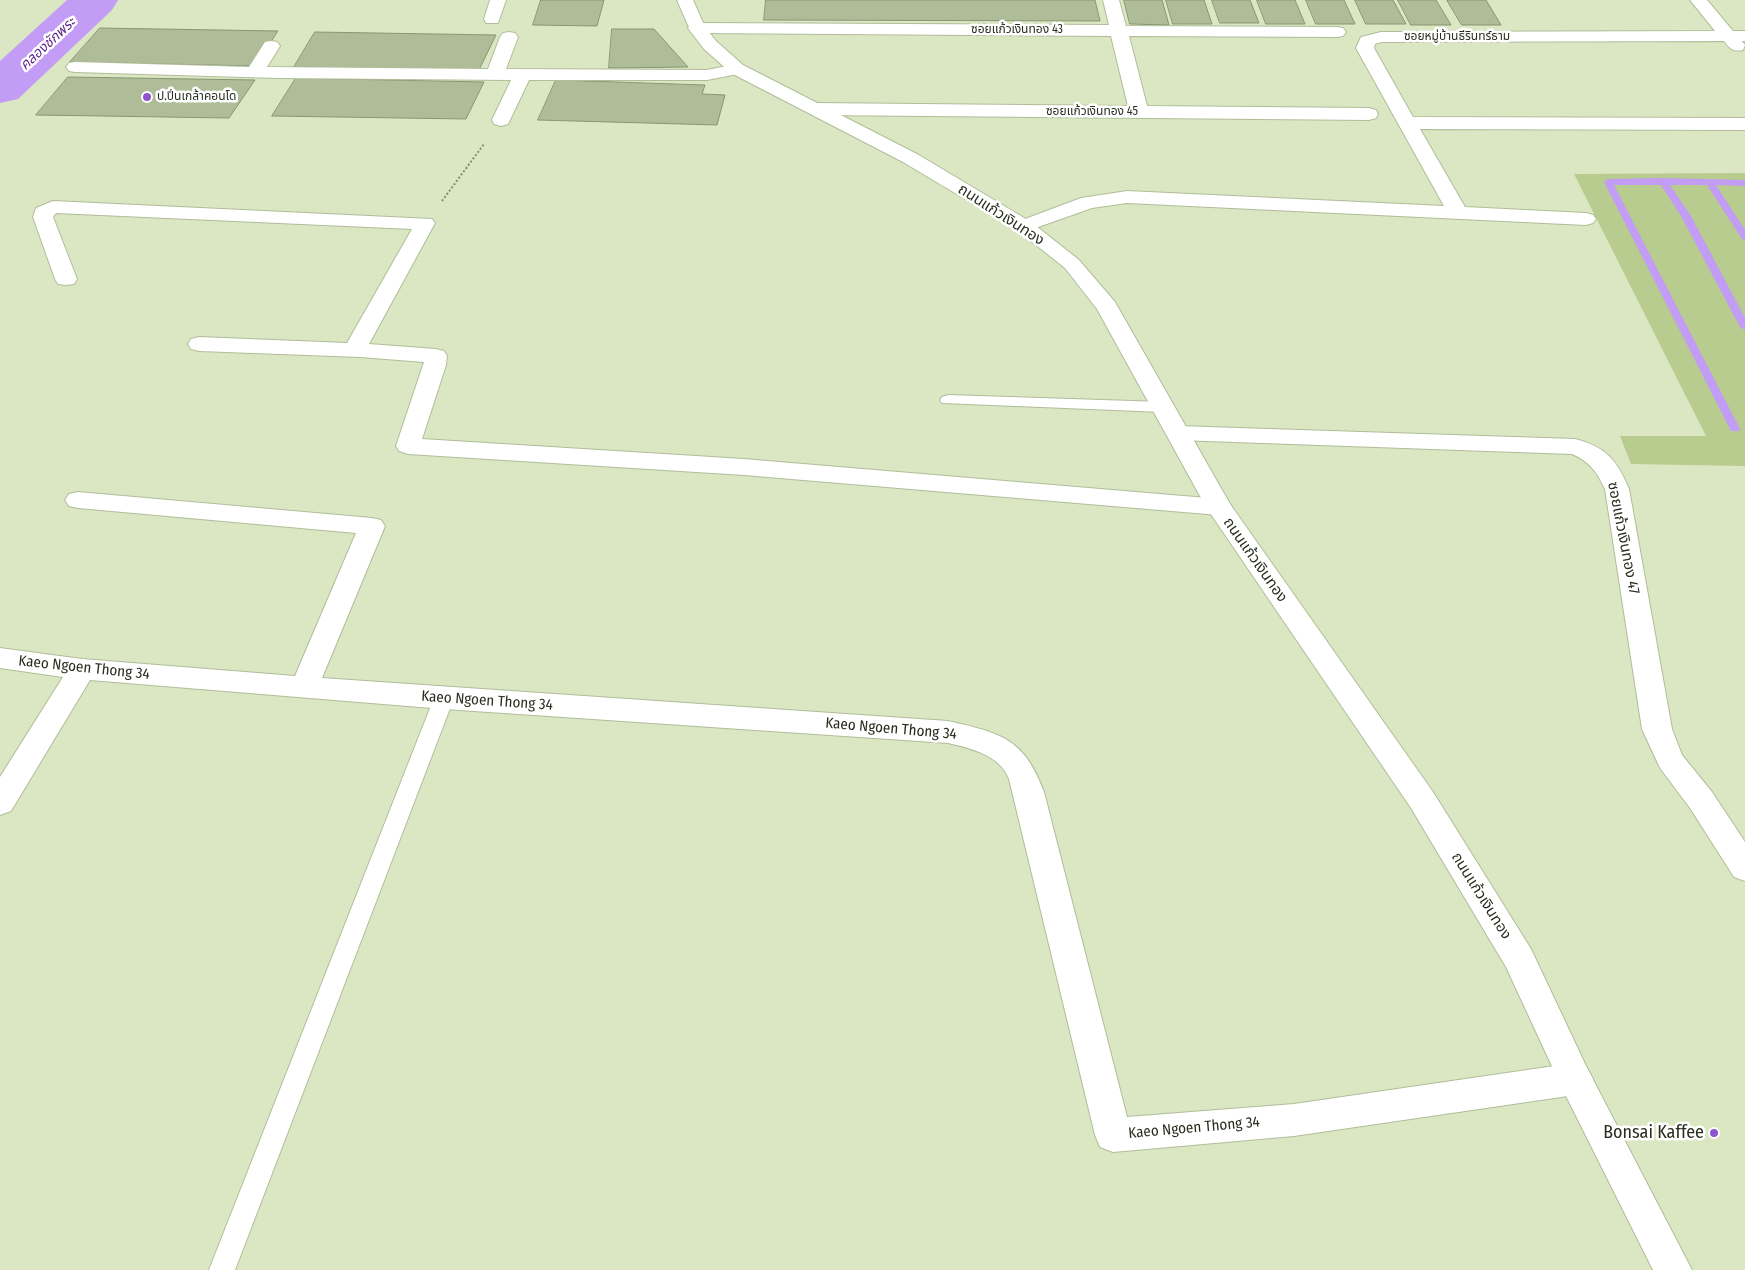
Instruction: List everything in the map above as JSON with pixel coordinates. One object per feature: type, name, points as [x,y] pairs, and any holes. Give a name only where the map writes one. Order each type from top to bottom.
[{"type":"street","points":[[492,19],[498,0]]},
{"type":"street","name":"ถนนแก้วเงินทอง","points":[[685,0],[697,28],[710,45],[737,70],[910,158],[1024,226],[1072,264],[1107,306],[1219,507],[1422,800],[1519,958],[1575,1079],[1673,1270]]},
{"type":"street","points":[[1111,0],[1139,112]]},
{"type":"street","points":[[1698,0],[1737,36],[1745,54]]},
{"type":"street","name":"ซอยแก้วเงินทอง 43","points":[[697,28],[1337,32]]},
{"type":"street","name":"ซอยหมู่บ้านธีรินทร์ธาม","points":[[1458,213],[1366,48],[1367,41],[1381,37],[1737,36]]},
{"type":"street","points":[[494,74],[509,37]]},
{"type":"street","points":[[255,72],[271,46]]},
{"type":"street","points":[[75,67],[255,72],[272,80],[494,74],[707,75],[737,70]]},
{"type":"street","points":[[501,120],[523,74]]},
{"type":"street","name":"ซอยแก้วเงินทอง 45","points":[[816,109],[1369,114]]},
{"type":"street","points":[[1408,123],[1745,124]]},
{"type":"street","points":[[1024,226],[1088,202],[1127,196],[1586,219]]},
{"type":"street","points":[[66,279],[43,217],[43,212],[53,207],[425,223],[358,344],[360,350]]},
{"type":"street","points":[[199,344],[360,350],[436,356],[435,365],[408,446],[744,467],[1219,507]]},
{"type":"street","name":"ซอยแก้วเงินทอง 47","points":[[1178,433],[1575,447],[1594,454],[1608,469],[1617,489],[1657,729],[1670,760],[1701,800],[1745,868]]},
{"type":"street","points":[[78,500],[372,526],[304,687]]},
{"type":"street","name":"Kaeo Ngoen Thong 34","points":[[0,658],[82,669],[444,698],[948,732],[981,739],[998,747],[1018,767],[1029,792],[1113,1135],[1294,1120],[1575,1079]]},
{"type":"street","points":[[0,803],[82,669]]},
{"type":"lane","points":[[948,400],[1163,407]]},
{"type":"lane","points":[[222,1270],[444,698]]},
{"type":"path","points":[[425,223],[501,120]]},
{"type":"green space","points":[[1745,173],[1745,466],[1631,464],[1620,436],[1706,436],[1574,174]]},
{"type":"building","points":[[541,0],[604,0],[597,26],[533,25]]},
{"type":"building","points":[[766,0],[1095,0],[1100,21],[764,20]]},
{"type":"building","points":[[1124,0],[1162,0],[1169,25],[1130,24]]},
{"type":"building","points":[[1166,0],[1204,0],[1212,24],[1173,24]]},
{"type":"building","points":[[1212,0],[1250,0],[1259,23],[1220,23]]},
{"type":"building","points":[[1257,0],[1295,0],[1305,24],[1266,24]]},
{"type":"building","points":[[1306,0],[1344,0],[1355,24],[1316,24]]},
{"type":"building","points":[[1355,0],[1393,0],[1406,24],[1366,24]]},
{"type":"building","points":[[1398,0],[1436,0],[1451,25],[1411,25]]},
{"type":"building","points":[[1447,0],[1486,0],[1501,25],[1462,25]]},
{"type":"building","name":"ป.ปิ่นเกล้าคอนโด","points":[[100,28],[278,31],[255,66],[70,62]]},
{"type":"building","points":[[612,29],[654,29],[688,67],[609,68]]},
{"type":"building","points":[[315,32],[496,35],[479,70],[294,67]]},
{"type":"building","name":"ป.ปิ่นเกล้าคอนโด","points":[[68,77],[255,80],[229,118],[36,115]]},
{"type":"building","name":"ป.ปิ่นเกล้าคอนโด","points":[[296,78],[484,82],[466,119],[272,116]]},
{"type":"building","points":[[556,80],[705,85],[702,94],[725,95],[717,125],[538,120]]},
{"type":"waterway","name":"คลองชักพระ","points":[[0,88],[95,0]]},
{"type":"waterway","points":[[1664,182],[1608,182],[1735,429]]},
{"type":"waterway","points":[[1664,182],[1709,183]]},
{"type":"waterway","points":[[1664,182],[1686,216],[1745,327]]},
{"type":"waterway","points":[[1709,183],[1745,183]]},
{"type":"waterway","points":[[1709,183],[1745,237]]},
{"type":"place","name":"ป.ปิ่นเกล้าคอนโด","points":[[147,97]]},
{"type":"place","name":"Bonsai Kaffee","points":[[1714,1133]]}]
